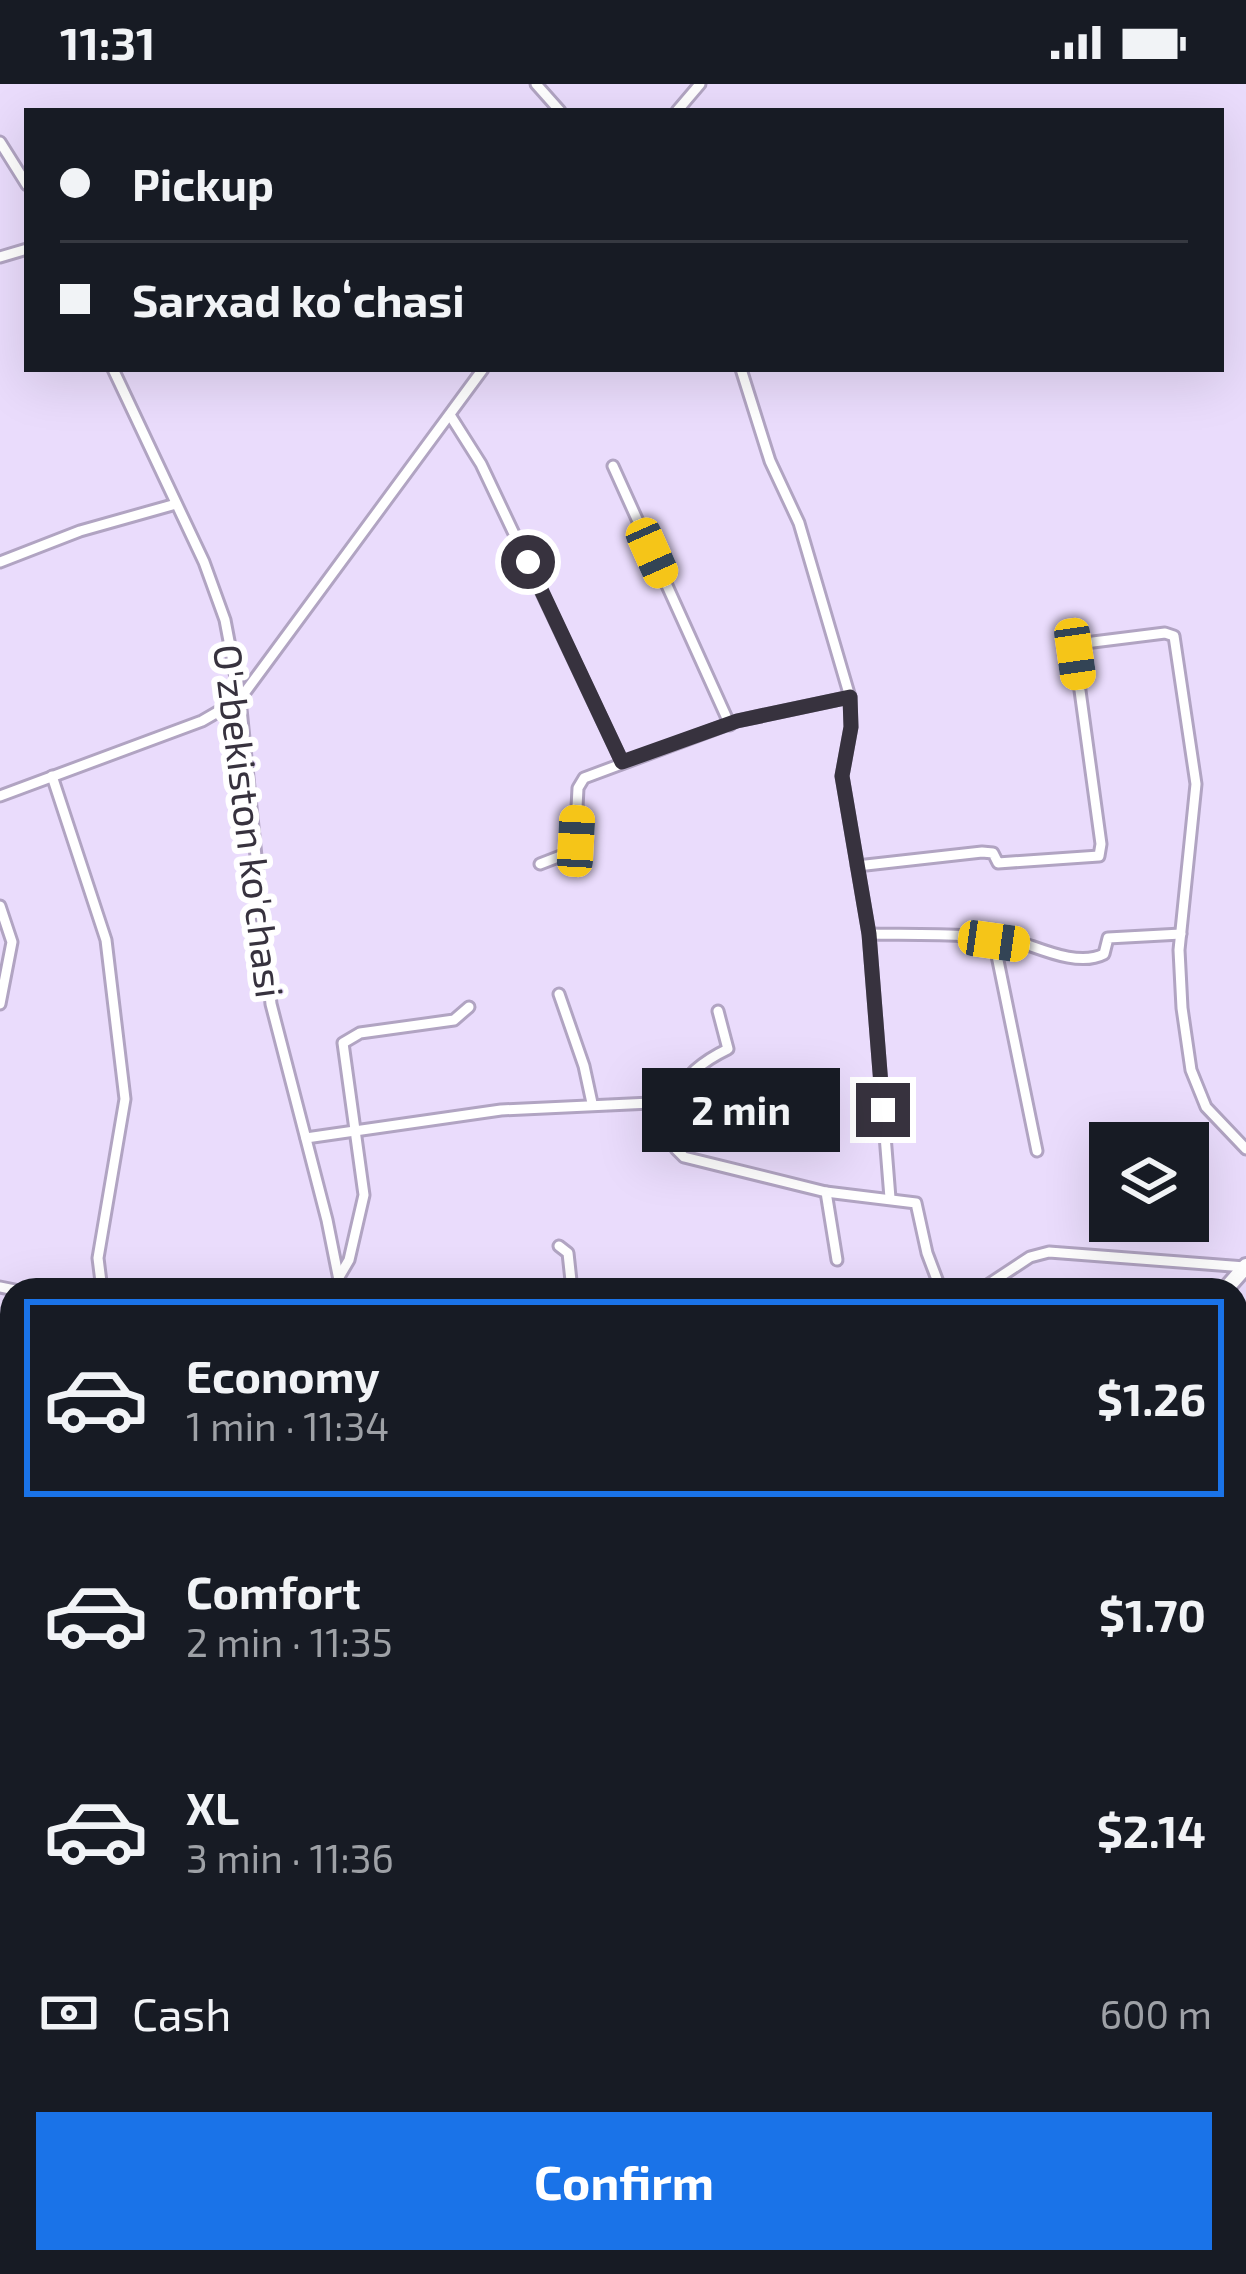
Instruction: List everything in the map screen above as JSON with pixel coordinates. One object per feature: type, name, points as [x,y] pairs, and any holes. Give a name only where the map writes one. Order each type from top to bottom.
[{"type":"street","points":[[536,84],[557,108]]},
{"type":"street","points":[[680,108],[700,84]]},
{"type":"street","points":[[0,142],[24,180]]},
{"type":"street","name":"O'zbekiston ko'chasi","points":[[114,372],[225,620],[240,699],[268,982],[339,1277]]},
{"type":"street","points":[[0,796],[202,721],[240,699],[480,372]]},
{"type":"street","points":[[742,372],[770,461],[799,523],[850,697],[851,727],[842,776],[869,934],[890,1198]]},
{"type":"street","points":[[450,415],[482,464],[622,762]]},
{"type":"street","points":[[613,466],[730,725]]},
{"type":"street","points":[[0,562],[80,531],[176,504]]},
{"type":"street","points":[[857,866],[982,852],[993,853],[998,863],[1099,856],[1077,644],[1174,636],[1196,784],[1181,934],[1181,1008],[1191,1070],[1206,1107],[1246,1148]]},
{"type":"street","points":[[540,864],[575,847],[580,782],[622,762],[730,725],[850,697]]},
{"type":"street","points":[[52,776],[106,940],[125,1100],[98,1258],[100,1278]]},
{"type":"street","points":[[0,904],[12,942],[0,1004]]},
{"type":"street","points":[[869,934],[994,941],[1031,946],[1056,956],[1098,958],[1104,954],[1105,942],[1113,937],[1181,934]]},
{"type":"street","points":[[994,941],[1037,1151]]},
{"type":"street","points":[[559,994],[592,1103]]},
{"type":"street","points":[[339,1277],[349,1260],[364,1196],[342,1049],[345,1039],[454,1020],[470,1007]]},
{"type":"street","points":[[718,1011],[728,1049],[697,1067],[672,1102],[680,1155],[826,1192],[911,1200],[919,1206],[936,1278]]},
{"type":"street","points":[[306,1138],[501,1109],[672,1102]]},
{"type":"street","points":[[826,1192],[836,1259]]},
{"type":"street","points":[[560,1246],[568,1253],[571,1278]]},
{"type":"street","points":[[998,1278],[1030,1257],[1049,1252],[1246,1266]]},
{"type":"route","points":[[528,562],[622,762],[737,721],[850,697],[851,727],[842,776],[869,934],[883,1110]]}]
